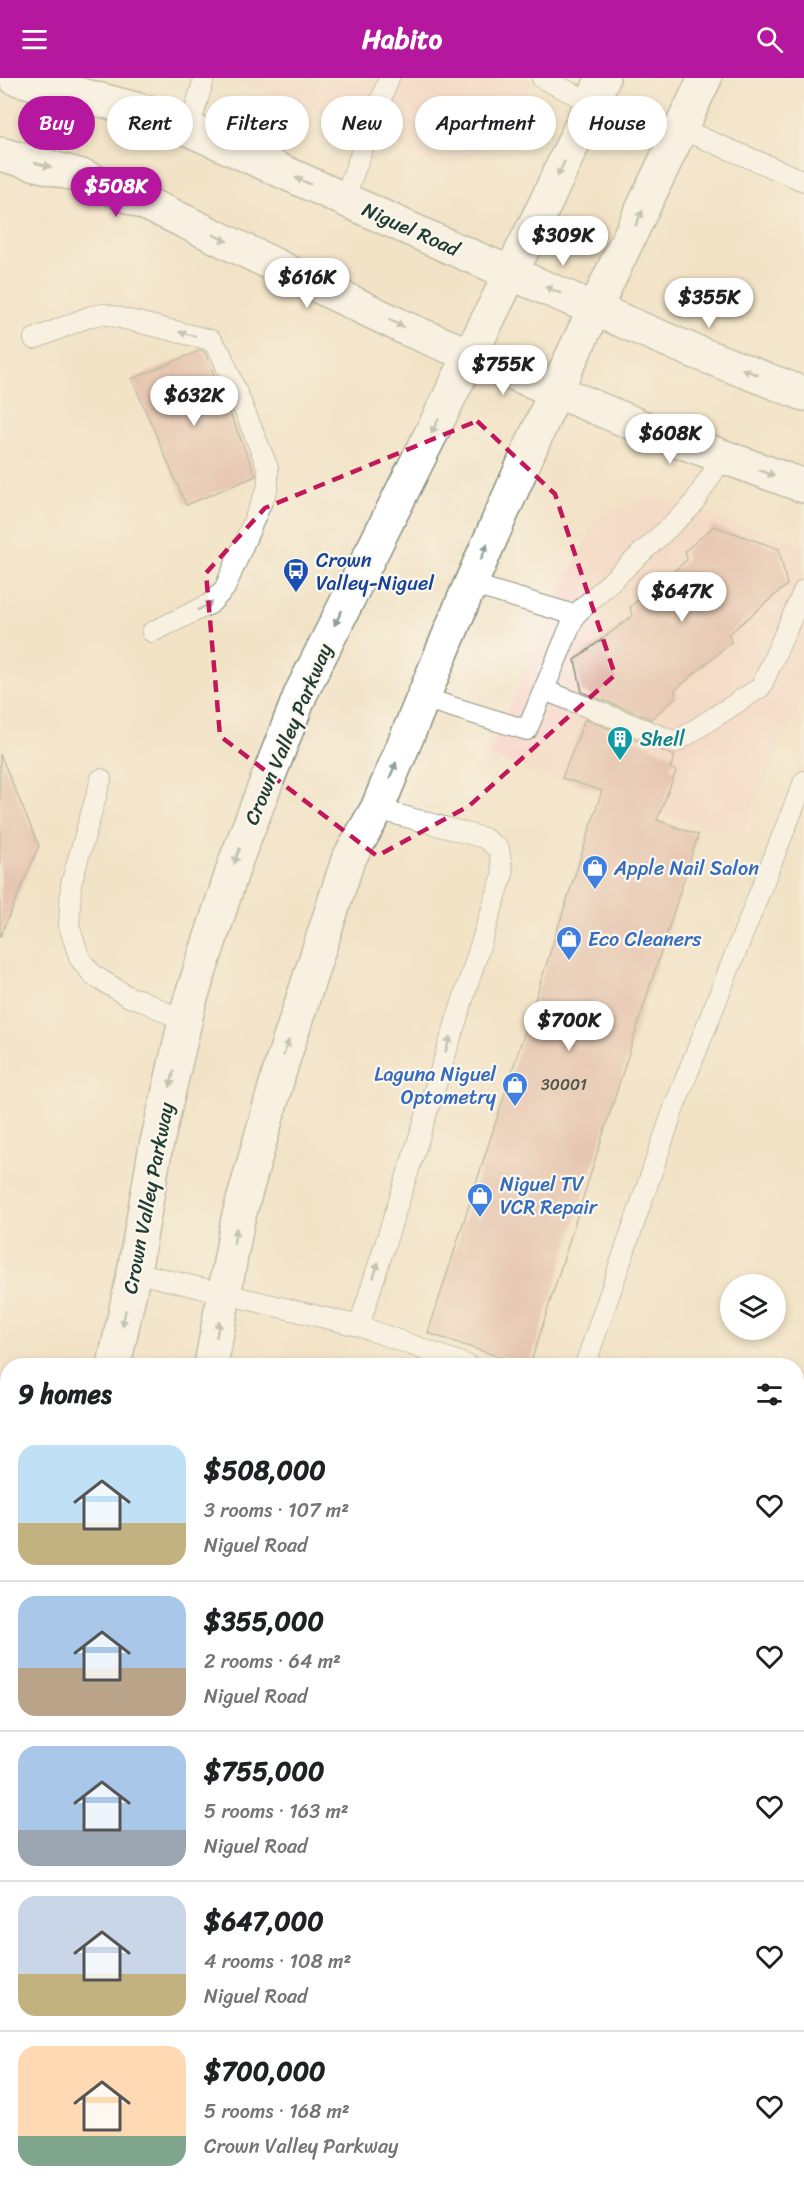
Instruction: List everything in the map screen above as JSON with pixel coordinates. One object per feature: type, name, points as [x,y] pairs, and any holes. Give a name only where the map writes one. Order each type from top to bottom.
[{"type":"main road","name":"Niguel Road","points":[[15,78],[107,102]]},
{"type":"main road","points":[[212,1358],[238,1219],[282,1063],[348,860],[377,809],[470,584],[556,390],[705,78]]},
{"type":"main road","name":"Crown Valley Parkway","points":[[116,1358],[134,1272],[155,1151],[185,1022],[236,860],[301,693],[470,354],[598,90]]},
{"type":"main road","name":"Niguel Road","points":[[193,132],[688,349],[804,394]]},
{"type":"main road","points":[[0,154],[85,177],[167,213],[407,329],[647,429],[804,486]]},
{"type":"lane","points":[[193,116],[204,78]]},
{"type":"lane","points":[[344,199],[389,78]]},
{"type":"lane","points":[[542,78],[598,90]]},
{"type":"lane","points":[[681,129],[804,181]]},
{"type":"lane","points":[[34,339],[92,316],[104,314],[211,340],[222,354],[268,468],[268,487],[225,588],[210,604],[152,632]]},
{"type":"lane","points":[[423,698],[526,730],[575,615],[691,507],[723,457]]},
{"type":"lane","points":[[470,584],[575,615]]},
{"type":"lane","points":[[544,690],[675,742],[761,687],[804,590]]},
{"type":"lane","points":[[101,778],[71,884],[69,926],[80,959],[93,975],[129,997],[141,1000],[185,1022]]},
{"type":"lane","points":[[587,1358],[675,1105],[804,781]]},
{"type":"lane","points":[[359,1326],[503,874],[499,849],[484,838],[377,809]]},
{"type":"lane","points":[[134,1272],[359,1326],[448,1358]]},
{"type":"highlighted area","points":[[477,421],[555,494],[615,675],[469,806],[377,856],[220,736],[206,573],[265,508]]},
{"type":"shaded area","points":[[229,78],[533,78],[526,96],[415,96],[415,150],[482,150],[448,172],[401,150],[403,150],[403,96],[321,96],[321,113],[309,109],[309,96],[276,96]]},
{"type":"shaded area","points":[[653,496],[804,545],[804,695],[741,836],[667,816],[487,756],[596,517]]},
{"type":"building","points":[[201,350],[205,353],[256,476],[186,505],[132,379]]},
{"type":"building","name":"Shell","points":[[714,526],[779,549],[787,585],[729,634],[731,642],[675,690],[676,697],[651,719],[582,692],[575,660],[632,616],[630,607],[687,560],[685,551]]},
{"type":"building","points":[[585,719],[675,756],[670,768],[676,771],[657,820],[698,835],[532,1358],[503,1358],[428,1333],[602,791],[562,778]]},
{"type":"building","points":[[0,754],[39,846],[0,937]]},
{"type":"place","name":"Crown Valley-Niguel","points":[[296,594]]},
{"type":"place","name":"Shell","points":[[620,762]]},
{"type":"place","name":"Apple Nail Salon","points":[[595,891]]},
{"type":"place","name":"Eco Cleaners","points":[[569,962]]},
{"type":"place","name":"Laguna Niguel Optometry","points":[[515,1108]]},
{"type":"place","name":"Niguel TV VCR Repair","points":[[480,1219]]}]
